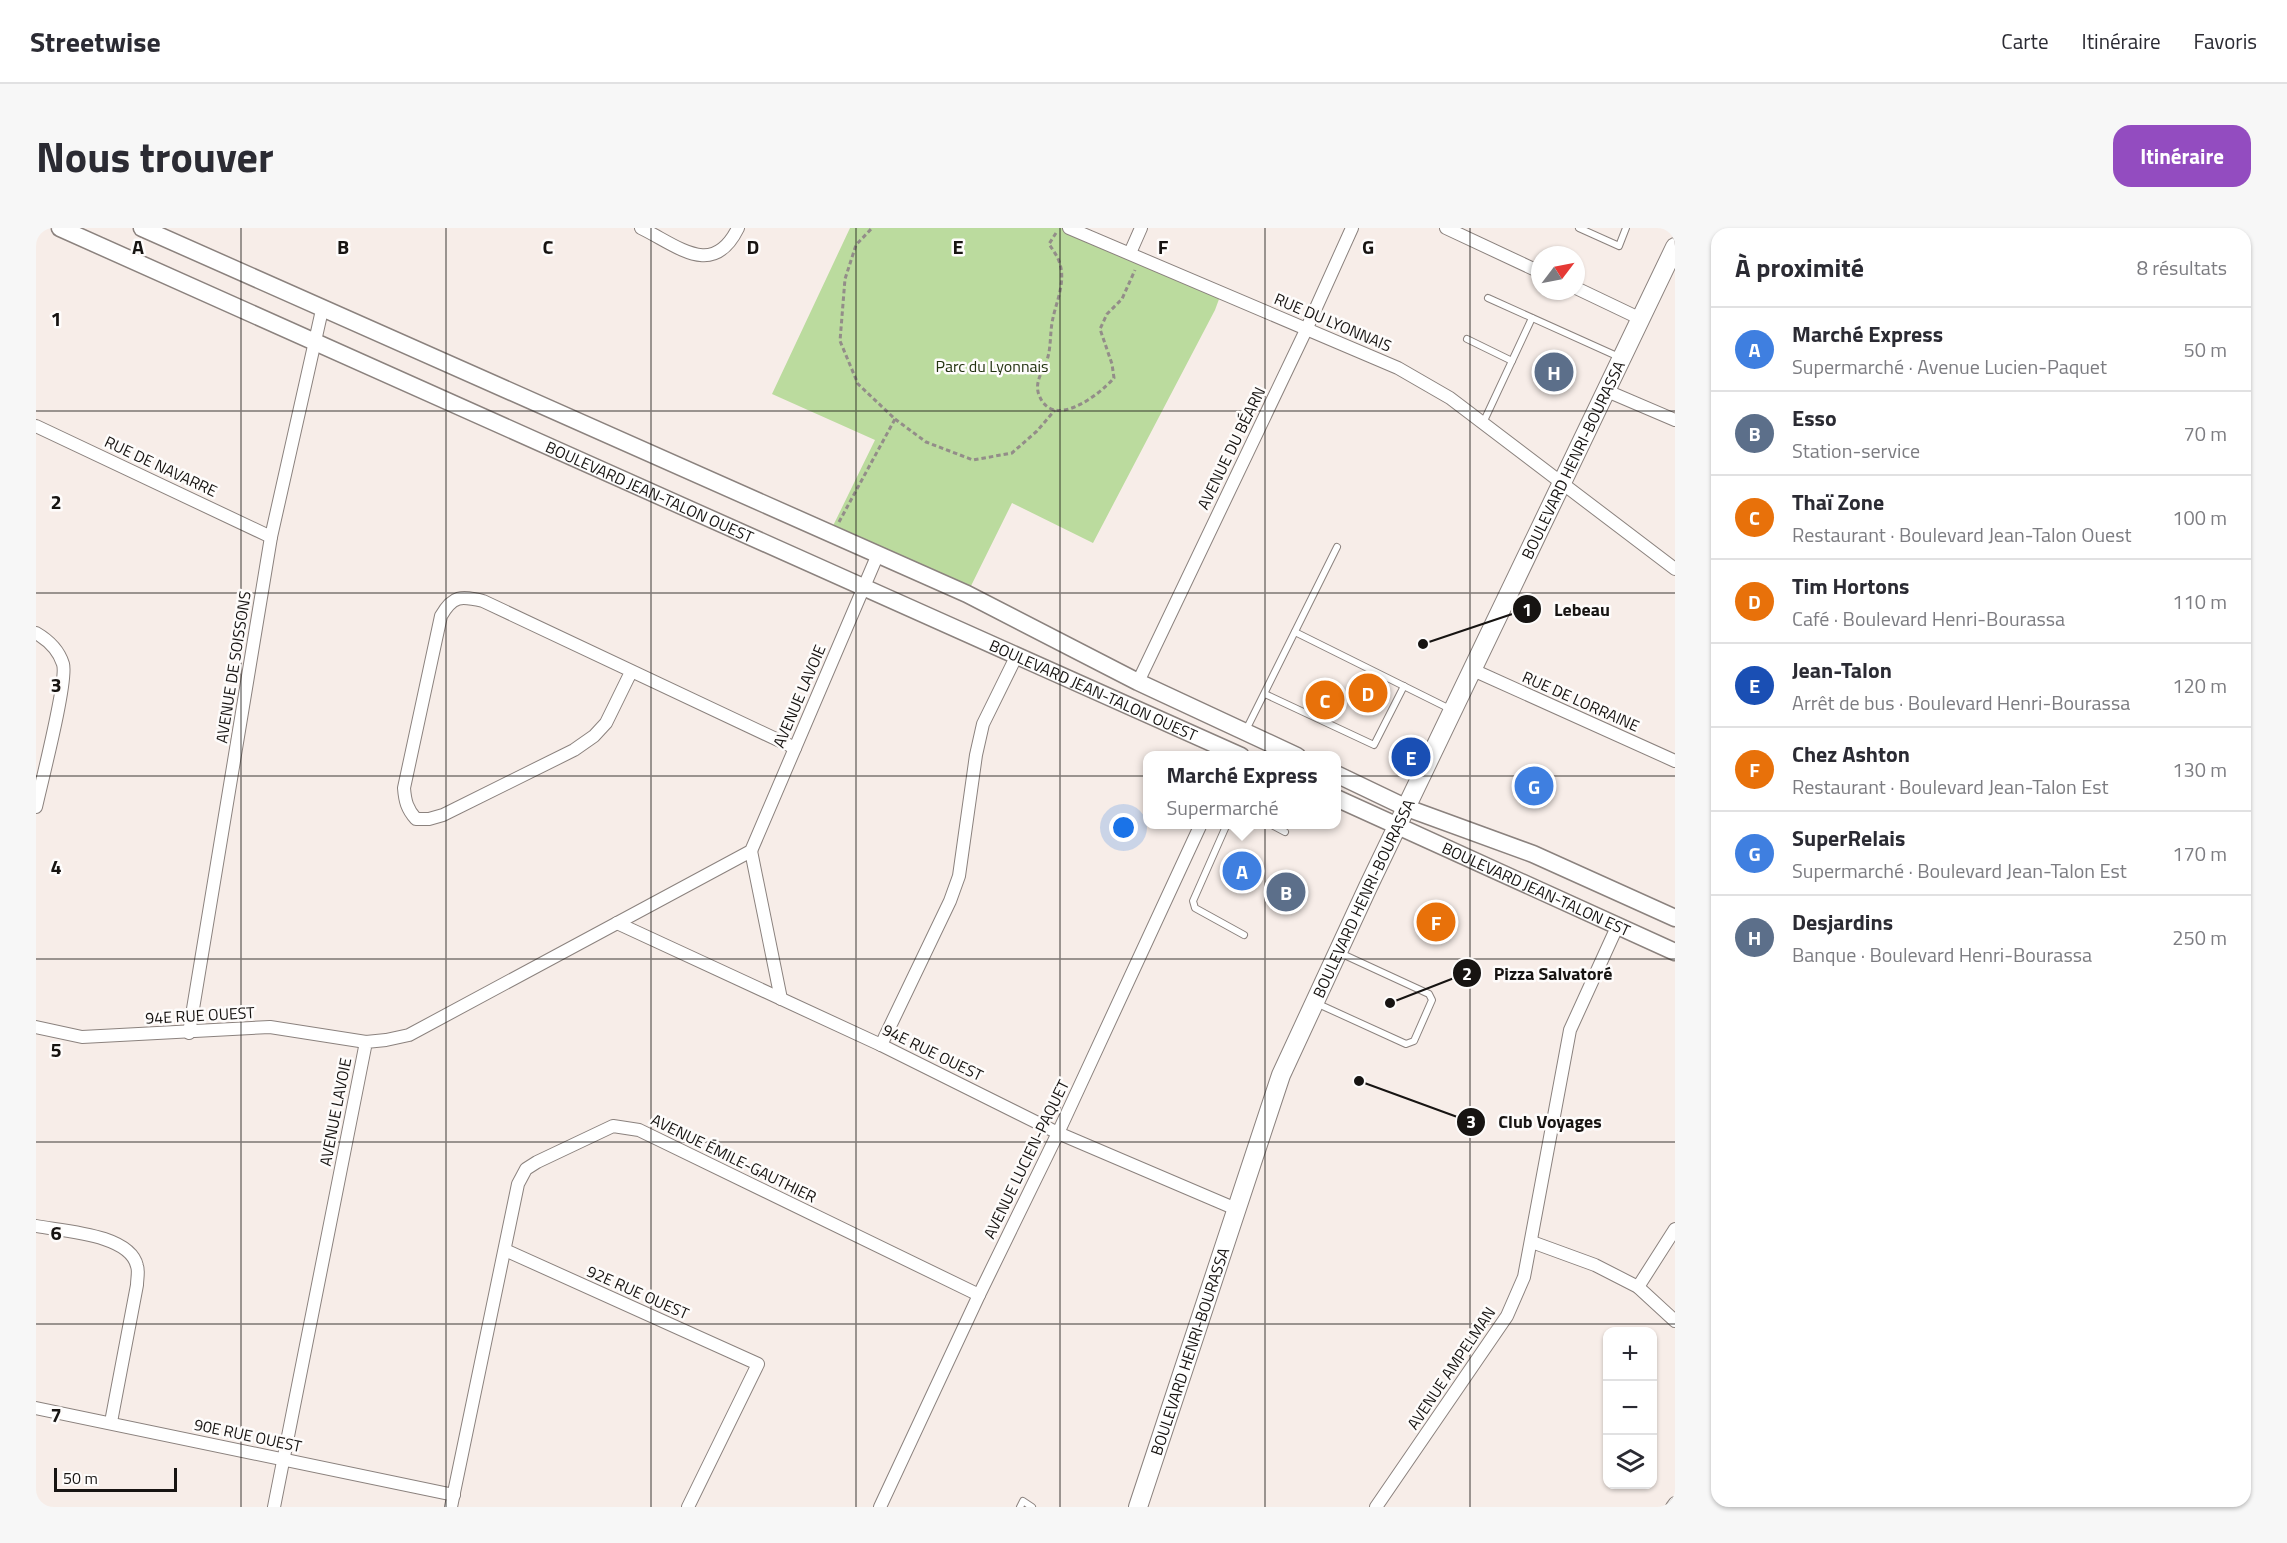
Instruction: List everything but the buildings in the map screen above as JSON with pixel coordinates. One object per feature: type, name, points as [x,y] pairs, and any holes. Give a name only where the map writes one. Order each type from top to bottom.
[{"type":"main road","name":"BOULEVARD HENRI-BOURASSA","points":[[1138,1507],[1281,1075],[1675,247]]},
{"type":"street","name":"BOULEVARD JEAN-TALON OUEST","points":[[60,228],[1229,751]]},
{"type":"street","name":"BOULEVARD JEAN-TALON OUEST","points":[[142,228],[322,310],[967,594],[1138,682],[1287,751]]},
{"type":"street","points":[[641,228],[699,257],[711,256],[722,250],[738,228]]},
{"type":"street","name":"RUE DU LYONNAIS","points":[[1069,228],[1398,368],[1450,398],[1675,569]]},
{"type":"street","points":[[1136,255],[1141,228]]},
{"type":"street","name":"AVENUE DU BÉARN","points":[[1138,682],[1353,228]]},
{"type":"street","points":[[1446,228],[1531,268]]},
{"type":"street","points":[[1585,292],[1641,318]]},
{"type":"street","name":"AVENUE DE SOISSONS","points":[[189,1033],[272,537],[322,310]]},
{"type":"street","points":[[1606,391],[1675,420]]},
{"type":"street","name":"RUE DE NAVARRE","points":[[36,426],[272,537]]},
{"type":"street","name":"AVENUE LAVOIE","points":[[274,1507],[366,1042],[386,1041],[409,1035],[751,851],[878,554]]},
{"type":"street","points":[[631,672],[606,723],[594,736],[574,750],[443,814],[429,819],[416,819],[409,811],[404,788],[441,616],[447,605],[456,598],[468,597],[483,601],[795,748]]},
{"type":"street","points":[[36,633],[55,649],[64,666],[62,687],[36,807]]},
{"type":"street","points":[[881,1045],[950,901],[958,876],[976,755],[983,724],[1017,655]]},
{"type":"street","name":"RUE DE LORRAINE","points":[[1473,670],[1675,761]]},
{"type":"street","points":[[1341,776],[1407,808]]},
{"type":"street","points":[[1341,800],[1399,826]]},
{"type":"street","name":"BOULEVARD JEAN-TALON EST","points":[[1407,808],[1533,854],[1675,918]]},
{"type":"street","name":"BOULEVARD JEAN-TALON EST","points":[[1399,826],[1675,952]]},
{"type":"street","name":"AVENUE LUCIEN-PAQUET","points":[[880,1507],[1058,1133],[1198,829]]},
{"type":"street","points":[[751,851],[781,999]]},
{"type":"street","name":"94E RUE OUEST","points":[[617,923],[881,1045],[1058,1133],[1236,1209]]},
{"type":"street","name":"AVENUE AMPELMAN","points":[[1376,1507],[1507,1316],[1524,1277],[1570,1030],[1617,927]]},
{"type":"street","name":"94E RUE OUEST","points":[[36,1027],[82,1037],[270,1027],[366,1042]]},
{"type":"street","name":"AVENUE ÉMILE-GAUTHIER","points":[[452,1501],[518,1184],[526,1169],[613,1126],[626,1126],[639,1130],[979,1295]]},
{"type":"street","points":[[36,1226],[104,1238],[120,1245],[131,1254],[137,1265],[137,1285],[111,1422]]},
{"type":"street","points":[[1638,1287],[1675,1229]]},
{"type":"street","points":[[1532,1242],[1595,1265],[1638,1287],[1675,1321]]},
{"type":"street","name":"92E RUE OUEST","points":[[505,1250],[758,1364],[688,1507]]},
{"type":"street","name":"90E RUE OUEST","points":[[36,1408],[284,1460],[452,1501]]},
{"type":"street","points":[[1672,1507],[1675,1503]]},
{"type":"lane","points":[[1579,228],[1619,246],[1626,228]]},
{"type":"lane","points":[[1488,298],[1622,358]]},
{"type":"lane","points":[[1482,423],[1532,318]]},
{"type":"lane","points":[[1467,339],[1512,361]]},
{"type":"lane","points":[[1245,731],[1337,548]]},
{"type":"lane","points":[[1295,632],[1454,710]]},
{"type":"lane","points":[[1265,694],[1374,745],[1404,686]]},
{"type":"lane","points":[[1225,829],[1193,901],[1195,908],[1244,935]]},
{"type":"lane","points":[[1279,829],[1285,832]]},
{"type":"lane","points":[[1315,1002],[1406,1044],[1414,1041],[1432,1000],[1429,994],[1338,952]]},
{"type":"lane","points":[[1020,1507],[1023,1502],[1032,1507]]},
{"type":"path","points":[[873,228],[856,245],[845,279],[840,341],[858,384],[896,419],[926,442],[973,460],[1012,453],[1037,431],[1055,410]]},
{"type":"path","points":[[1060,228],[1049,244],[1060,265],[1062,284],[1052,322],[1047,360],[1038,379],[1039,394],[1049,408],[1061,411],[1081,404],[1104,389],[1114,378],[1112,364],[1100,329],[1107,314],[1122,298],[1136,255]]},
{"type":"path","points":[[832,534],[896,419]]},
{"type":"green space","name":"Parc du Lyonnais","points":[[850,228],[1069,228],[1222,291],[1215,310],[1093,543],[1012,503],[967,594],[830,532],[875,440],[772,394]]},
{"type":"place","name":"Desjardins","points":[[1554,372]]},
{"type":"place","name":"Lebeau","points":[[1423,644]]},
{"type":"place","name":"Tim Hortons","points":[[1368,693]]},
{"type":"place","name":"Thaï Zone","points":[[1325,700]]},
{"type":"place","name":"Jean-Talon","points":[[1411,757]]},
{"type":"place","name":"SuperRelais","points":[[1534,786]]},
{"type":"place","name":"Marché Express","points":[[1242,871]]},
{"type":"place","name":"Esso","points":[[1286,892]]},
{"type":"place","name":"Chez Ashton","points":[[1436,922]]},
{"type":"place","name":"Pizza Salvatoré","points":[[1390,1003]]},
{"type":"place","name":"Club Voyages","points":[[1359,1081]]}]
